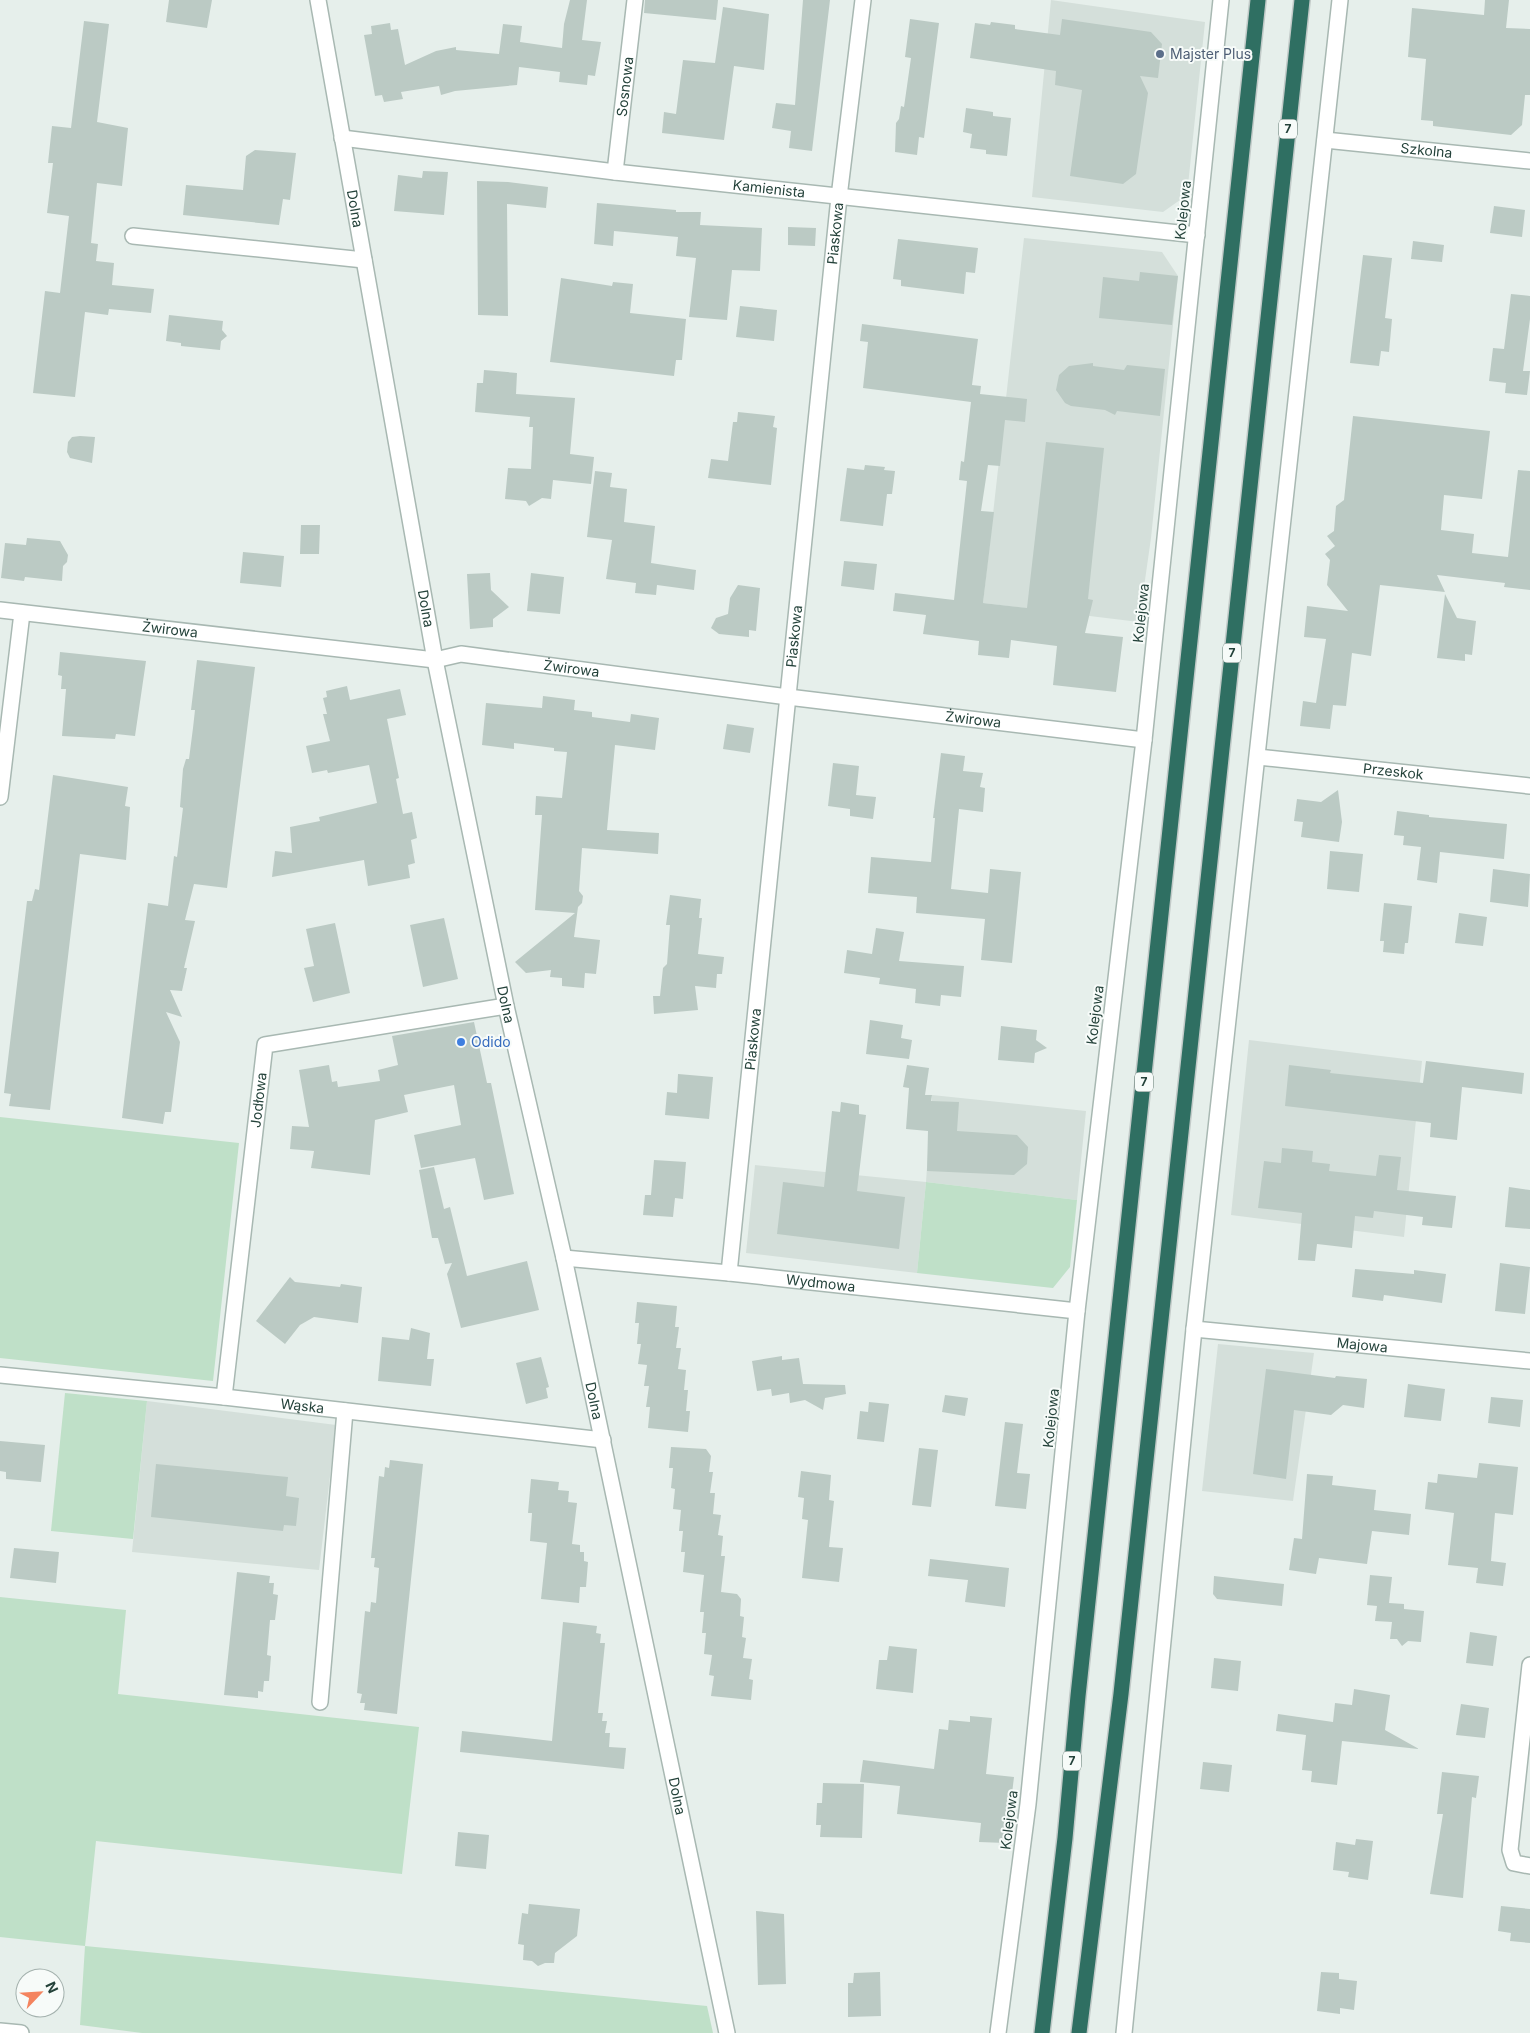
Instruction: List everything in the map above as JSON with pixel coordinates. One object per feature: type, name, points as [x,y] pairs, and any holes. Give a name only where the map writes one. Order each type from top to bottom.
[{"type":"highway","name":"7","points":[[1042,2033],[1065,1838],[1078,1696],[1258,0]]},
{"type":"highway","name":"7","points":[[1079,2033],[1121,1694],[1302,0]]},
{"type":"street","name":"Dolna","points":[[318,0],[435,660],[506,1006],[564,1258],[727,2033]]},
{"type":"street","name":"Sosnowa","points":[[615,172],[635,0]]},
{"type":"street","name":"Piaskowa","points":[[729,1272],[839,197],[863,0]]},
{"type":"street","name":"Kolejowa","points":[[998,2033],[1028,1804],[1076,1311],[1144,740],[1221,0]]},
{"type":"street","points":[[1124,2033],[1194,1329],[1340,0]]},
{"type":"street","name":"Kamienista","points":[[342,138],[615,172],[1197,235]]},
{"type":"street","name":"Szkolna","points":[[1325,140],[1530,162]]},
{"type":"street","points":[[133,236],[364,260]]},
{"type":"street","name":"Żwirowa","points":[[0,610],[435,660],[461,654],[788,697],[1144,740]]},
{"type":"street","points":[[0,797],[22,613]]},
{"type":"street","name":"Przeskok","points":[[1258,758],[1530,786]]},
{"type":"street","name":"Jodłowa","points":[[224,1397],[265,1045],[506,1006]]},
{"type":"street","name":"Wydmowa","points":[[564,1258],[729,1272],[1076,1311]]},
{"type":"street","name":"Majowa","points":[[1194,1329],[1530,1361]]},
{"type":"street","name":"Wąska","points":[[0,1375],[224,1397],[603,1440]]},
{"type":"street","points":[[320,1702],[345,1411]]},
{"type":"street","points":[[1530,1665],[1510,1850],[1514,1863],[1530,1866]]},
{"type":"street","points":[[0,2031],[21,2033]]},
{"type":"shaded area","points":[[1051,0],[1205,22],[1187,195],[1163,212],[1032,197]]},
{"type":"shaded area","points":[[1024,238],[1162,252],[1178,276],[1151,538],[1139,622],[983,603]]},
{"type":"shaded area","points":[[1249,1040],[1422,1061],[1404,1237],[1231,1215]]},
{"type":"shaded area","points":[[932,1095],[1086,1111],[1077,1200],[926,1182]]},
{"type":"shaded area","points":[[755,1165],[926,1182],[917,1273],[746,1253]]},
{"type":"shaded area","points":[[1218,1344],[1314,1353],[1293,1501],[1202,1491]]},
{"type":"shaded area","points":[[147,1401],[336,1425],[319,1570],[132,1552]]},
{"type":"green space","points":[[0,1117],[239,1143],[213,1381],[0,1358]]},
{"type":"green space","points":[[926,1182],[1077,1200],[1070,1267],[1053,1288],[917,1273]]},
{"type":"green space","points":[[65,1393],[147,1401],[133,1539],[51,1531]]},
{"type":"green space","points":[[0,1597],[126,1610],[118,1694],[419,1727],[402,1874],[96,1841],[85,1946],[0,1937]]},
{"type":"green space","points":[[85,1946],[707,2006],[713,2033],[142,2033],[80,2025]]},
{"type":"building","points":[[169,0],[212,0],[207,28],[166,22]]},
{"type":"building","points":[[570,0],[587,0],[582,40],[601,42],[595,76],[588,75],[587,85],[559,82],[560,72],[519,67],[517,85],[455,91],[441,95],[439,86],[401,92],[403,99],[384,102],[382,95],[375,96],[364,35],[372,34],[371,26],[390,23],[391,30],[398,29],[405,65],[436,51],[456,47],[456,50],[499,54],[503,24],[522,26],[520,42],[562,48],[564,24]]},
{"type":"building","points":[[645,0],[718,0],[716,20],[644,13]]},
{"type":"building","points":[[803,0],[830,0],[812,151],[789,148],[791,131],[772,128],[776,103],[795,105]]},
{"type":"building","points":[[1485,0],[1509,0],[1506,28],[1530,29],[1530,95],[1525,95],[1522,125],[1511,135],[1433,126],[1433,121],[1421,120],[1426,59],[1408,57],[1412,8],[1484,15]]},
{"type":"building","points":[[723,7],[769,14],[764,70],[734,66],[724,140],[662,133],[664,112],[676,114],[683,60],[715,63]]},
{"type":"building","points":[[910,19],[939,23],[924,138],[919,137],[917,155],[895,152],[896,123],[899,119],[901,106],[904,107],[911,58],[905,57]]},
{"type":"building","points":[[1062,19],[1151,32],[1162,44],[1158,78],[1140,76],[1148,93],[1136,174],[1123,184],[1070,176],[1082,90],[1055,85],[1056,71],[970,58],[975,23],[990,25],[991,22],[1015,25],[1015,29],[1060,35]]},
{"type":"building","points":[[84,21],[109,24],[97,122],[128,128],[122,186],[97,183],[91,243],[98,244],[96,261],[114,263],[112,285],[154,289],[151,313],[109,309],[108,315],[85,312],[75,397],[33,393],[45,291],[60,293],[69,216],[47,213],[53,163],[48,163],[52,126],[71,128]]},
{"type":"building","points":[[966,108],[993,112],[993,116],[1011,118],[1007,156],[986,154],[986,150],[970,148],[972,134],[963,132]]},
{"type":"building","points":[[255,150],[296,153],[290,200],[283,199],[279,225],[183,215],[186,185],[243,190],[246,156]]},
{"type":"building","points":[[423,171],[448,172],[444,215],[394,211],[398,175],[422,178]]},
{"type":"building","points":[[477,181],[508,182],[548,187],[546,208],[507,204],[508,316],[478,315]]},
{"type":"building","points":[[597,203],[676,210],[676,212],[701,212],[700,225],[762,228],[760,271],[732,270],[727,320],[689,317],[696,258],[676,256],[678,237],[614,231],[613,246],[594,244]]},
{"type":"building","points":[[1494,206],[1525,210],[1522,237],[1490,233]]},
{"type":"building","points":[[788,227],[816,228],[815,246],[788,245]]},
{"type":"building","points":[[898,239],[978,248],[975,273],[966,272],[964,294],[901,286],[901,280],[893,279]]},
{"type":"building","points":[[1413,241],[1444,245],[1442,262],[1411,259]]},
{"type":"building","points":[[1363,255],[1392,258],[1385,318],[1392,319],[1389,352],[1381,351],[1379,366],[1350,363]]},
{"type":"building","points":[[1140,272],[1178,276],[1172,325],[1099,318],[1103,277],[1139,281]]},
{"type":"building","points":[[561,278],[612,286],[613,282],[633,284],[630,313],[686,319],[682,360],[676,360],[674,376],[550,362]]},
{"type":"building","points":[[1511,294],[1530,296],[1530,319],[1523,371],[1530,371],[1527,395],[1505,393],[1506,383],[1489,381],[1493,348],[1504,349]]},
{"type":"building","points":[[740,306],[777,310],[774,341],[736,337]]},
{"type":"building","points":[[169,315],[223,321],[222,330],[227,336],[221,341],[220,350],[181,346],[181,343],[166,341]]},
{"type":"building","points":[[862,324],[978,339],[972,385],[981,386],[980,394],[1027,399],[1025,422],[1005,420],[1000,466],[988,465],[981,511],[994,512],[983,603],[1027,608],[1046,442],[1104,448],[1088,599],[1093,600],[1085,633],[1123,637],[1116,692],[1053,685],[1057,646],[1011,640],[1009,658],[978,655],[979,641],[923,634],[926,615],[893,611],[895,593],[954,600],[967,481],[959,480],[961,461],[964,462],[971,402],[863,388],[868,342],[860,341]]},
{"type":"building","points":[[1093,363],[1093,366],[1124,370],[1127,365],[1165,369],[1160,416],[1117,411],[1115,415],[1105,410],[1071,406],[1065,403],[1056,390],[1059,375],[1069,366]]},
{"type":"building","points":[[484,370],[517,373],[516,394],[575,398],[570,454],[594,457],[591,484],[553,480],[551,499],[542,498],[529,506],[526,501],[505,499],[508,468],[531,469],[533,427],[529,427],[530,417],[475,412],[477,383],[483,383]]},
{"type":"building","points":[[738,412],[775,416],[773,427],[777,428],[771,485],[708,478],[711,459],[728,461],[733,422],[737,422]]},
{"type":"building","points":[[1353,416],[1490,431],[1482,499],[1444,495],[1441,530],[1474,534],[1472,553],[1508,557],[1518,470],[1530,471],[1530,590],[1504,587],[1505,583],[1437,575],[1445,592],[1380,585],[1371,656],[1352,653],[1346,706],[1333,705],[1330,729],[1300,726],[1303,701],[1316,703],[1326,639],[1304,637],[1307,606],[1348,611],[1327,585],[1330,560],[1325,554],[1335,546],[1327,536],[1334,531],[1336,506],[1344,500]]},
{"type":"building","points":[[72,437],[95,437],[92,463],[70,458],[67,452],[68,442]]},
{"type":"building","points":[[865,465],[885,467],[884,470],[895,471],[892,494],[887,494],[883,526],[840,521],[847,468],[864,470]]},
{"type":"building","points":[[595,471],[612,473],[610,487],[627,489],[624,522],[655,526],[651,563],[696,570],[694,590],[657,585],[656,595],[635,593],[636,583],[606,579],[612,540],[587,537]]},
{"type":"building","points":[[301,525],[320,525],[319,554],[300,554]]},
{"type":"building","points":[[27,538],[60,541],[68,555],[67,562],[63,566],[62,581],[25,577],[24,581],[1,578],[5,543],[26,545]]},
{"type":"building","points":[[243,552],[284,556],[281,587],[240,583]]},
{"type":"building","points":[[844,561],[877,564],[874,590],[841,586]]},
{"type":"building","points":[[490,573],[491,590],[509,607],[493,619],[493,627],[470,629],[467,574]]},
{"type":"building","points":[[531,573],[564,577],[560,614],[527,611]]},
{"type":"building","points":[[738,585],[760,588],[756,631],[749,630],[749,637],[719,634],[711,628],[716,618],[728,614],[730,598]]},
{"type":"building","points":[[1445,594],[1457,618],[1476,621],[1472,655],[1465,654],[1465,661],[1437,658]]},
{"type":"building","points":[[60,652],[146,661],[135,736],[116,734],[115,739],[62,736],[66,689],[61,689],[62,676],[58,675]]},
{"type":"building","points":[[197,660],[255,667],[227,888],[194,884],[185,920],[195,921],[184,968],[187,968],[182,991],[170,990],[182,1017],[166,1012],[180,1042],[171,1112],[165,1112],[163,1124],[122,1118],[148,903],[168,906],[174,856],[177,857],[183,808],[180,807],[183,769],[186,759],[189,759],[195,710],[191,710]]},
{"type":"building","points":[[347,686],[350,700],[400,689],[406,715],[387,719],[399,778],[396,779],[403,814],[412,812],[417,838],[411,840],[415,863],[408,865],[410,878],[368,886],[364,860],[272,877],[275,851],[292,853],[290,827],[320,821],[319,817],[377,803],[369,765],[328,773],[327,770],[312,773],[306,746],[330,741],[323,714],[327,714],[323,698],[327,697],[326,691]]},
{"type":"building","points":[[543,696],[575,700],[574,710],[592,712],[592,717],[630,722],[631,714],[659,718],[655,750],[615,745],[607,830],[659,833],[658,854],[582,848],[579,891],[583,896],[582,903],[578,907],[574,937],[600,940],[596,974],[585,973],[584,988],[562,986],[562,978],[550,977],[551,970],[526,973],[515,962],[575,913],[535,910],[542,815],[535,815],[536,796],[562,798],[567,752],[554,751],[554,748],[514,743],[514,749],[482,745],[486,703],[542,708]]},
{"type":"building","points":[[727,724],[754,728],[750,753],[723,749]]},
{"type":"building","points":[[941,753],[965,756],[963,771],[983,773],[980,787],[985,788],[983,812],[959,809],[951,889],[988,893],[990,869],[1021,872],[1012,963],[981,960],[985,919],[916,913],[917,897],[868,893],[871,857],[931,862],[935,818],[933,818]]},
{"type":"building","points":[[833,763],[859,766],[856,795],[876,797],[873,819],[850,816],[850,809],[828,806]]},
{"type":"building","points":[[53,775],[128,787],[125,806],[130,807],[126,860],[80,854],[50,1110],[9,1106],[11,1094],[4,1093],[27,901],[32,901],[35,889],[39,890]]},
{"type":"building","points":[[1338,790],[1342,822],[1339,842],[1301,837],[1303,822],[1294,821],[1297,799],[1321,802]]},
{"type":"building","points":[[1397,811],[1429,815],[1429,817],[1507,824],[1504,859],[1440,852],[1437,883],[1417,880],[1421,847],[1403,845],[1404,836],[1394,835]]},
{"type":"building","points":[[1330,851],[1363,854],[1359,892],[1327,889]]},
{"type":"building","points":[[1493,869],[1530,874],[1528,907],[1490,902]]},
{"type":"building","points":[[670,895],[701,899],[699,918],[702,918],[698,954],[724,957],[722,974],[717,974],[716,988],[695,986],[698,1010],[654,1014],[653,996],[660,996],[663,968],[667,964],[670,925],[666,925]]},
{"type":"building","points":[[1384,903],[1412,906],[1408,943],[1405,943],[1404,954],[1383,952],[1384,941],[1380,941]]},
{"type":"building","points":[[1459,913],[1487,917],[1483,946],[1455,943]]},
{"type":"building","points":[[444,918],[458,979],[423,987],[410,925]]},
{"type":"building","points":[[335,923],[350,993],[313,1002],[304,968],[314,966],[306,929]]},
{"type":"building","points":[[876,928],[904,932],[899,961],[964,966],[961,997],[941,995],[940,1006],[915,1003],[916,989],[879,984],[880,978],[844,973],[847,950],[872,954]]},
{"type":"building","points":[[870,1020],[903,1025],[901,1038],[912,1040],[909,1059],[866,1054]]},
{"type":"building","points":[[474,1022],[487,1083],[491,1083],[514,1194],[484,1200],[475,1158],[421,1168],[414,1135],[461,1125],[454,1085],[404,1095],[408,1112],[375,1120],[370,1175],[311,1168],[314,1151],[290,1149],[292,1126],[309,1127],[299,1070],[329,1065],[332,1082],[337,1081],[338,1087],[380,1081],[378,1070],[398,1065],[392,1036]]},
{"type":"building","points":[[1001,1026],[1037,1030],[1036,1040],[1047,1048],[1035,1053],[1034,1063],[998,1060]]},
{"type":"building","points":[[1426,1061],[1524,1073],[1522,1094],[1462,1087],[1457,1140],[1430,1137],[1431,1123],[1285,1106],[1289,1065],[1331,1070],[1330,1073],[1423,1083]]},
{"type":"building","points":[[907,1065],[929,1068],[925,1095],[932,1095],[931,1101],[959,1102],[957,1131],[1017,1135],[1028,1147],[1027,1164],[1014,1175],[927,1171],[928,1131],[906,1129],[909,1088],[903,1087]]},
{"type":"building","points":[[678,1074],[713,1077],[709,1119],[665,1115],[667,1092],[677,1093]]},
{"type":"building","points":[[841,1102],[859,1105],[859,1114],[866,1115],[857,1191],[905,1197],[899,1249],[777,1234],[783,1182],[824,1187],[832,1111],[840,1112]]},
{"type":"building","points":[[1282,1148],[1313,1151],[1312,1162],[1330,1164],[1329,1171],[1376,1176],[1379,1155],[1401,1157],[1397,1190],[1456,1196],[1452,1228],[1422,1225],[1423,1217],[1374,1211],[1373,1218],[1355,1216],[1352,1248],[1317,1244],[1315,1261],[1298,1260],[1302,1213],[1258,1208],[1264,1161],[1281,1163]]},
{"type":"building","points":[[654,1160],[686,1162],[683,1199],[675,1198],[673,1217],[643,1215],[645,1195],[651,1195]]},
{"type":"building","points":[[434,1167],[444,1209],[450,1207],[467,1276],[527,1261],[539,1310],[461,1328],[447,1274],[452,1263],[445,1264],[438,1238],[432,1238],[419,1170]]},
{"type":"building","points":[[1509,1187],[1530,1190],[1530,1229],[1505,1227]]},
{"type":"building","points":[[1500,1263],[1530,1267],[1525,1314],[1495,1311]]},
{"type":"building","points":[[1355,1269],[1414,1274],[1414,1270],[1446,1274],[1442,1303],[1384,1295],[1383,1301],[1352,1297]]},
{"type":"building","points":[[290,1277],[295,1282],[340,1287],[341,1284],[362,1287],[358,1323],[314,1317],[300,1325],[285,1344],[256,1321]]},
{"type":"building","points":[[637,1302],[677,1306],[675,1327],[679,1327],[676,1348],[681,1348],[678,1369],[686,1370],[684,1390],[688,1390],[686,1411],[690,1411],[688,1432],[648,1428],[650,1407],[646,1407],[649,1386],[644,1386],[647,1365],[638,1364],[641,1344],[637,1344],[639,1323],[635,1323]]},
{"type":"building","points":[[411,1328],[430,1333],[427,1359],[434,1359],[431,1386],[378,1381],[382,1337],[409,1340]]},
{"type":"building","points":[[782,1356],[782,1360],[799,1358],[803,1384],[845,1385],[846,1394],[825,1398],[823,1410],[805,1400],[790,1403],[789,1393],[772,1396],[771,1389],[757,1391],[752,1361]]},
{"type":"building","points":[[541,1357],[549,1387],[546,1388],[548,1398],[526,1404],[516,1363]]},
{"type":"building","points":[[1266,1369],[1335,1378],[1336,1376],[1367,1379],[1364,1408],[1343,1405],[1331,1415],[1294,1410],[1286,1479],[1253,1474]]},
{"type":"building","points":[[1408,1384],[1445,1389],[1441,1421],[1404,1417]]},
{"type":"building","points":[[945,1395],[968,1398],[965,1416],[942,1412]]},
{"type":"building","points":[[1491,1397],[1523,1400],[1520,1427],[1488,1423]]},
{"type":"building","points":[[869,1402],[889,1404],[884,1442],[857,1439],[860,1411],[868,1412]]},
{"type":"building","points":[[1005,1422],[1023,1424],[1017,1473],[1030,1474],[1026,1509],[995,1506]]},
{"type":"building","points":[[0,1441],[45,1445],[41,1482],[6,1479],[6,1472],[0,1471]]},
{"type":"building","points":[[671,1447],[706,1449],[711,1456],[709,1472],[713,1472],[710,1493],[715,1493],[713,1514],[721,1515],[718,1535],[723,1536],[721,1556],[725,1556],[721,1592],[737,1594],[741,1599],[740,1616],[744,1617],[742,1637],[746,1638],[743,1658],[752,1659],[749,1679],[753,1680],[751,1700],[711,1696],[714,1676],[709,1675],[712,1655],[704,1654],[706,1633],[702,1633],[704,1612],[700,1612],[704,1575],[683,1572],[685,1552],[681,1552],[683,1531],[679,1531],[681,1510],[673,1509],[675,1489],[671,1488],[673,1468],[669,1468]]},
{"type":"building","points":[[919,1448],[938,1450],[931,1507],[912,1505]]},
{"type":"building","points":[[390,1460],[423,1464],[397,1714],[364,1710],[365,1703],[360,1703],[362,1694],[357,1693],[365,1611],[370,1612],[371,1602],[376,1603],[379,1568],[374,1567],[375,1558],[371,1558],[379,1476],[384,1477],[385,1467],[389,1468]]},
{"type":"building","points":[[1479,1463],[1518,1467],[1513,1515],[1495,1513],[1491,1561],[1506,1563],[1503,1586],[1476,1583],[1478,1568],[1448,1565],[1454,1513],[1425,1509],[1428,1482],[1437,1483],[1438,1474],[1477,1478]]},
{"type":"building","points":[[156,1464],[288,1477],[286,1496],[299,1498],[296,1526],[284,1525],[283,1531],[151,1517]]},
{"type":"building","points":[[801,1471],[831,1475],[829,1500],[834,1501],[829,1547],[843,1548],[839,1582],[802,1578],[808,1520],[802,1519],[804,1498],[798,1497]]},
{"type":"building","points":[[1307,1474],[1333,1476],[1332,1485],[1376,1490],[1374,1510],[1411,1514],[1409,1535],[1372,1531],[1367,1564],[1319,1558],[1316,1574],[1289,1570],[1294,1538],[1302,1539]]},
{"type":"building","points":[[531,1479],[559,1482],[558,1490],[569,1491],[568,1502],[577,1503],[572,1544],[580,1545],[580,1552],[584,1552],[584,1561],[588,1562],[586,1587],[580,1587],[579,1603],[541,1599],[547,1543],[530,1541],[532,1513],[528,1513]]},
{"type":"building","points":[[14,1548],[59,1552],[56,1583],[10,1578]]},
{"type":"building","points":[[930,1559],[1009,1568],[1005,1607],[965,1602],[968,1580],[928,1576]]},
{"type":"building","points":[[237,1572],[270,1576],[269,1583],[274,1583],[273,1594],[278,1595],[275,1620],[270,1620],[267,1655],[271,1656],[269,1681],[264,1681],[263,1692],[258,1691],[258,1698],[224,1695]]},
{"type":"building","points":[[1370,1575],[1392,1577],[1389,1603],[1404,1604],[1404,1609],[1424,1611],[1421,1642],[1408,1641],[1402,1646],[1397,1639],[1390,1639],[1392,1622],[1375,1621],[1377,1606],[1367,1605]]},
{"type":"building","points":[[1214,1576],[1284,1584],[1282,1606],[1217,1599],[1213,1594]]},
{"type":"building","points":[[563,1622],[597,1626],[596,1633],[601,1634],[600,1643],[605,1643],[598,1713],[603,1713],[602,1721],[607,1721],[605,1733],[610,1733],[609,1747],[626,1748],[624,1769],[460,1752],[462,1731],[552,1741]]},
{"type":"building","points":[[1470,1632],[1497,1636],[1493,1666],[1466,1663]]},
{"type":"building","points":[[889,1646],[917,1649],[913,1693],[876,1689],[879,1660],[887,1660]]},
{"type":"building","points":[[1214,1658],[1241,1661],[1238,1691],[1211,1688]]},
{"type":"building","points":[[1354,1689],[1390,1695],[1385,1730],[1419,1749],[1342,1741],[1337,1785],[1311,1782],[1312,1771],[1302,1770],[1306,1735],[1276,1731],[1278,1714],[1333,1722],[1335,1703],[1352,1705]]},
{"type":"building","points":[[1461,1704],[1489,1708],[1485,1738],[1456,1735]]},
{"type":"building","points":[[970,1716],[992,1718],[986,1774],[1014,1777],[1006,1843],[979,1842],[981,1823],[897,1814],[900,1786],[860,1782],[863,1760],[934,1769],[939,1729],[948,1730],[949,1720],[970,1722]]},
{"type":"building","points":[[1203,1762],[1232,1765],[1229,1792],[1200,1789]]},
{"type":"building","points":[[1442,1772],[1479,1776],[1476,1798],[1472,1797],[1463,1898],[1430,1894],[1443,1814],[1437,1814]]},
{"type":"building","points":[[823,1783],[864,1784],[862,1838],[820,1837],[821,1825],[816,1825],[817,1803],[822,1803]]},
{"type":"building","points":[[458,1832],[489,1835],[486,1869],[455,1866]]},
{"type":"building","points":[[1356,1839],[1373,1841],[1368,1880],[1348,1877],[1349,1872],[1333,1870],[1336,1842],[1355,1845]]},
{"type":"building","points":[[529,1904],[580,1909],[577,1936],[555,1953],[554,1963],[545,1963],[538,1966],[532,1961],[523,1960],[524,1945],[518,1944],[522,1913],[528,1914]]},
{"type":"building","points":[[1501,1906],[1530,1909],[1530,1943],[1510,1941],[1511,1933],[1498,1931]]},
{"type":"building","points":[[756,1911],[784,1914],[786,1984],[758,1985]]},
{"type":"building","points":[[880,1972],[881,2016],[848,2017],[848,1983],[853,1983],[854,1973]]},
{"type":"building","points":[[1321,1972],[1339,1973],[1339,1979],[1357,1981],[1354,2010],[1340,2008],[1340,2014],[1317,2011]]},
{"type":"place","name":"Majster Plus","points":[[1160,54]]},
{"type":"place","name":"Odido","points":[[461,1042]]}]
